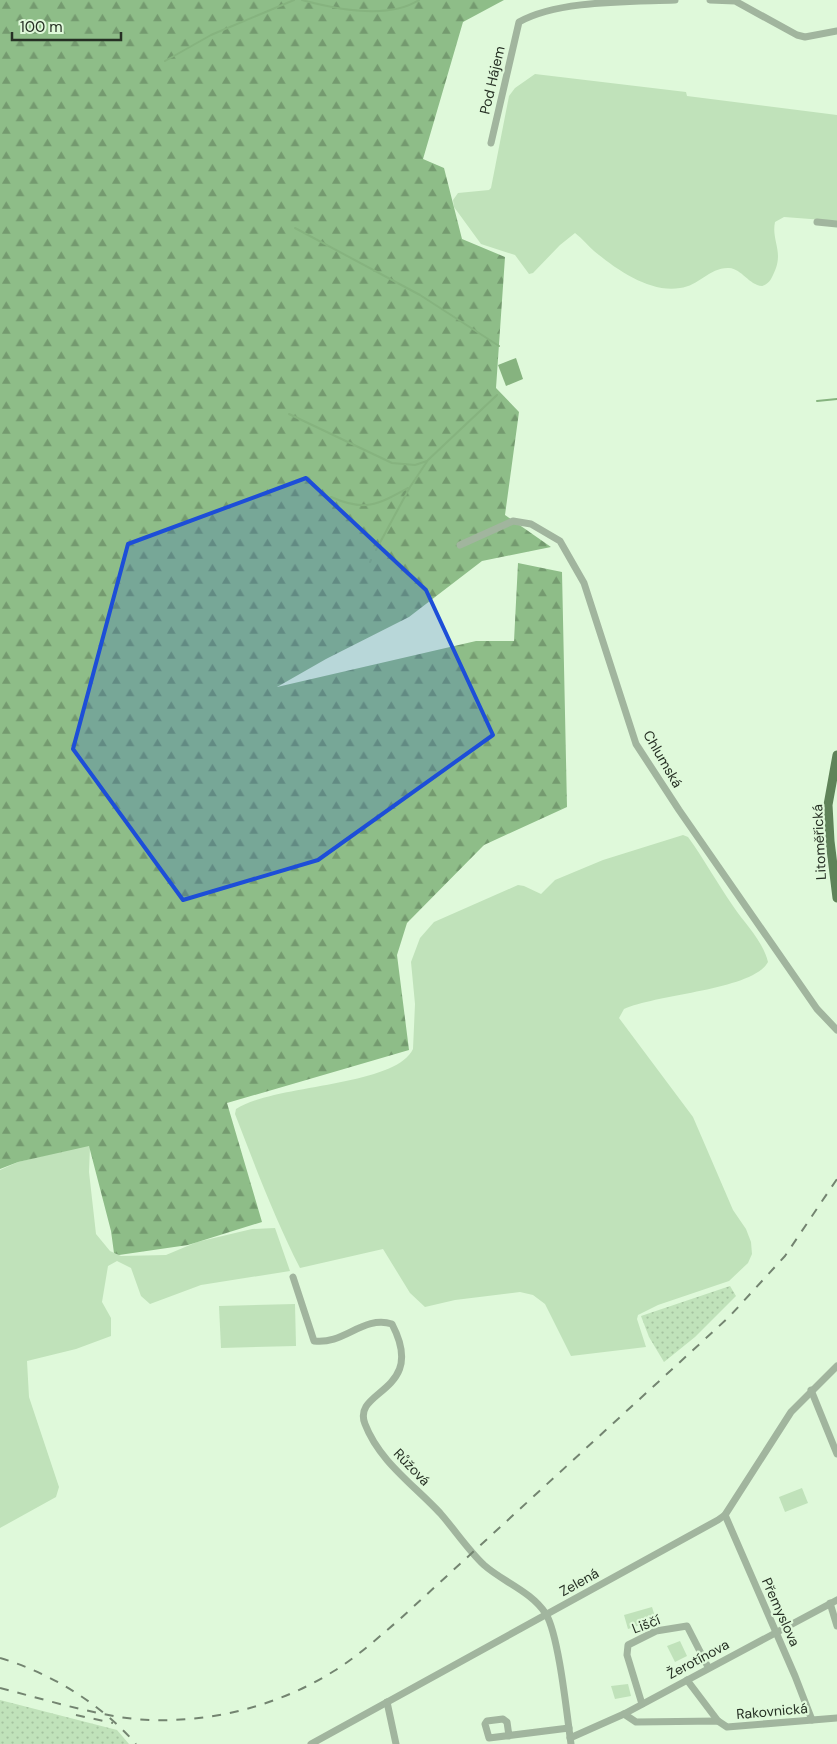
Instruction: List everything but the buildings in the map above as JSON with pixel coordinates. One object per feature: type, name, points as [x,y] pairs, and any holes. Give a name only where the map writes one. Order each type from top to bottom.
[{"type":"main road","name":"Litoměřická","points":[[837,755],[828,804],[830,841],[837,898]]},
{"type":"street","name":"Pod Hájem","points":[[491,144],[519,22],[531,14],[578,2],[675,0]]},
{"type":"street","points":[[710,0],[735,1],[797,35],[805,37],[837,32]]},
{"type":"street","points":[[818,222],[837,224]]},
{"type":"street","name":"Chlumská","points":[[460,545],[513,521],[531,524],[560,541],[584,583],[636,744],[746,907],[792,969],[817,1009],[837,1030]]},
{"type":"street","name":"Růžová","points":[[293,1277],[314,1341],[326,1343],[363,1326],[383,1321],[392,1324],[402,1348],[401,1369],[395,1380],[369,1402],[363,1414],[364,1424],[384,1457],[438,1512],[485,1565],[518,1587],[546,1614],[554,1636],[571,1741]]},
{"type":"street","name":"Zelená","points":[[311,1744],[725,1515],[791,1412],[837,1366]]},
{"type":"street","points":[[811,1390],[837,1454]]},
{"type":"street","name":"Přemyslova","points":[[725,1515],[812,1720]]},
{"type":"street","points":[[834,1602],[837,1626]]},
{"type":"street","name":"Žerotínova","points":[[571,1741],[834,1602]]},
{"type":"street","name":"Liščí","points":[[642,1704],[627,1655],[628,1645],[656,1631],[687,1626],[708,1668]]},
{"type":"street","points":[[687,1680],[718,1721]]},
{"type":"street","points":[[387,1702],[396,1744]]},
{"type":"street","name":"Rakovnická","points":[[624,1714],[636,1722],[718,1721],[728,1728],[837,1718]]},
{"type":"street","points":[[509,1736],[569,1728]]},
{"type":"highlighted area","points":[[306,478],[426,590],[493,735],[318,860],[183,900],[73,749],[128,544]]},
{"type":"shaded area","points":[[535,74],[686,92],[687,96],[837,115],[837,221],[784,217],[775,222],[774,229],[778,260],[772,277],[762,286],[753,283],[738,271],[729,268],[716,270],[687,287],[669,289],[646,284],[613,266],[575,233],[560,245],[533,273],[529,274],[515,255],[481,244],[454,207],[453,200],[458,193],[489,190],[491,188],[509,96],[515,88]]},
{"type":"shaded area","points":[[516,358],[523,379],[506,386],[498,365]]},
{"type":"shaded area","points":[[683,835],[688,837],[733,906],[758,940],[768,962],[759,971],[744,979],[639,1004],[624,1009],[619,1018],[693,1117],[733,1210],[746,1229],[751,1242],[752,1254],[748,1263],[729,1281],[658,1305],[638,1315],[637,1319],[646,1347],[571,1356],[545,1304],[533,1295],[520,1292],[455,1300],[425,1307],[410,1293],[383,1249],[300,1268],[282,1231],[258,1173],[235,1114],[236,1109],[277,1094],[359,1078],[383,1071],[402,1061],[413,1049],[415,1004],[411,962],[420,938],[434,922],[518,885],[541,894],[555,880],[603,860]]},
{"type":"shaded area","points":[[87,1145],[90,1147],[89,1172],[96,1234],[110,1251],[121,1256],[166,1255],[197,1242],[252,1229],[275,1228],[290,1271],[201,1285],[150,1304],[141,1296],[131,1268],[117,1261],[108,1266],[102,1302],[111,1318],[111,1336],[76,1349],[27,1361],[29,1397],[59,1487],[56,1497],[0,1528],[0,1170],[18,1162]]},
{"type":"shaded area","points":[[730,1286],[736,1296],[695,1337],[664,1362],[649,1337],[641,1316]]},
{"type":"shaded area","points":[[295,1304],[296,1346],[221,1348],[219,1306]]},
{"type":"shaded area","points":[[802,1488],[808,1503],[785,1512],[779,1497]]},
{"type":"shaded area","points":[[652,1607],[656,1620],[628,1629],[624,1615]]},
{"type":"shaded area","points":[[680,1641],[687,1656],[675,1662],[667,1646]]},
{"type":"shaded area","points":[[628,1684],[631,1696],[615,1699],[611,1686]]},
{"type":"shaded area","points":[[0,1700],[117,1730],[129,1744],[0,1744]]},
{"type":"green space","points":[[0,0],[504,0],[463,22],[423,159],[444,168],[462,239],[505,257],[496,388],[519,412],[505,515],[551,547],[482,561],[409,617],[326,659],[277,687],[476,641],[514,641],[518,563],[562,572],[567,807],[484,845],[407,923],[397,955],[409,1050],[227,1103],[262,1222],[188,1245],[119,1255],[114,1253],[111,1231],[89,1146],[18,1162],[0,1169]]},
{"type":"waterway","points":[[165,61],[211,35],[294,0]]},
{"type":"waterway","points":[[302,0],[330,7],[361,11],[392,10],[419,0]]},
{"type":"waterway","points":[[295,228],[420,295],[499,346]]},
{"type":"waterway","points":[[376,550],[410,487],[428,460],[497,395]]},
{"type":"waterway","points":[[817,401],[837,399]]},
{"type":"waterway","points":[[289,414],[392,463],[415,465],[427,461]]},
{"type":"waterway","points":[[331,497],[353,504],[371,504],[388,499],[408,488]]},
{"type":"railway","points":[[0,1688],[119,1717],[175,1720],[203,1718],[258,1706],[310,1685],[334,1671],[360,1653],[400,1619],[729,1317],[785,1256],[837,1179]]},
{"type":"railway","points":[[0,1658],[38,1672],[74,1692],[107,1716],[136,1744]]},
{"type":"railway","points":[[76,1715],[113,1723]]}]
